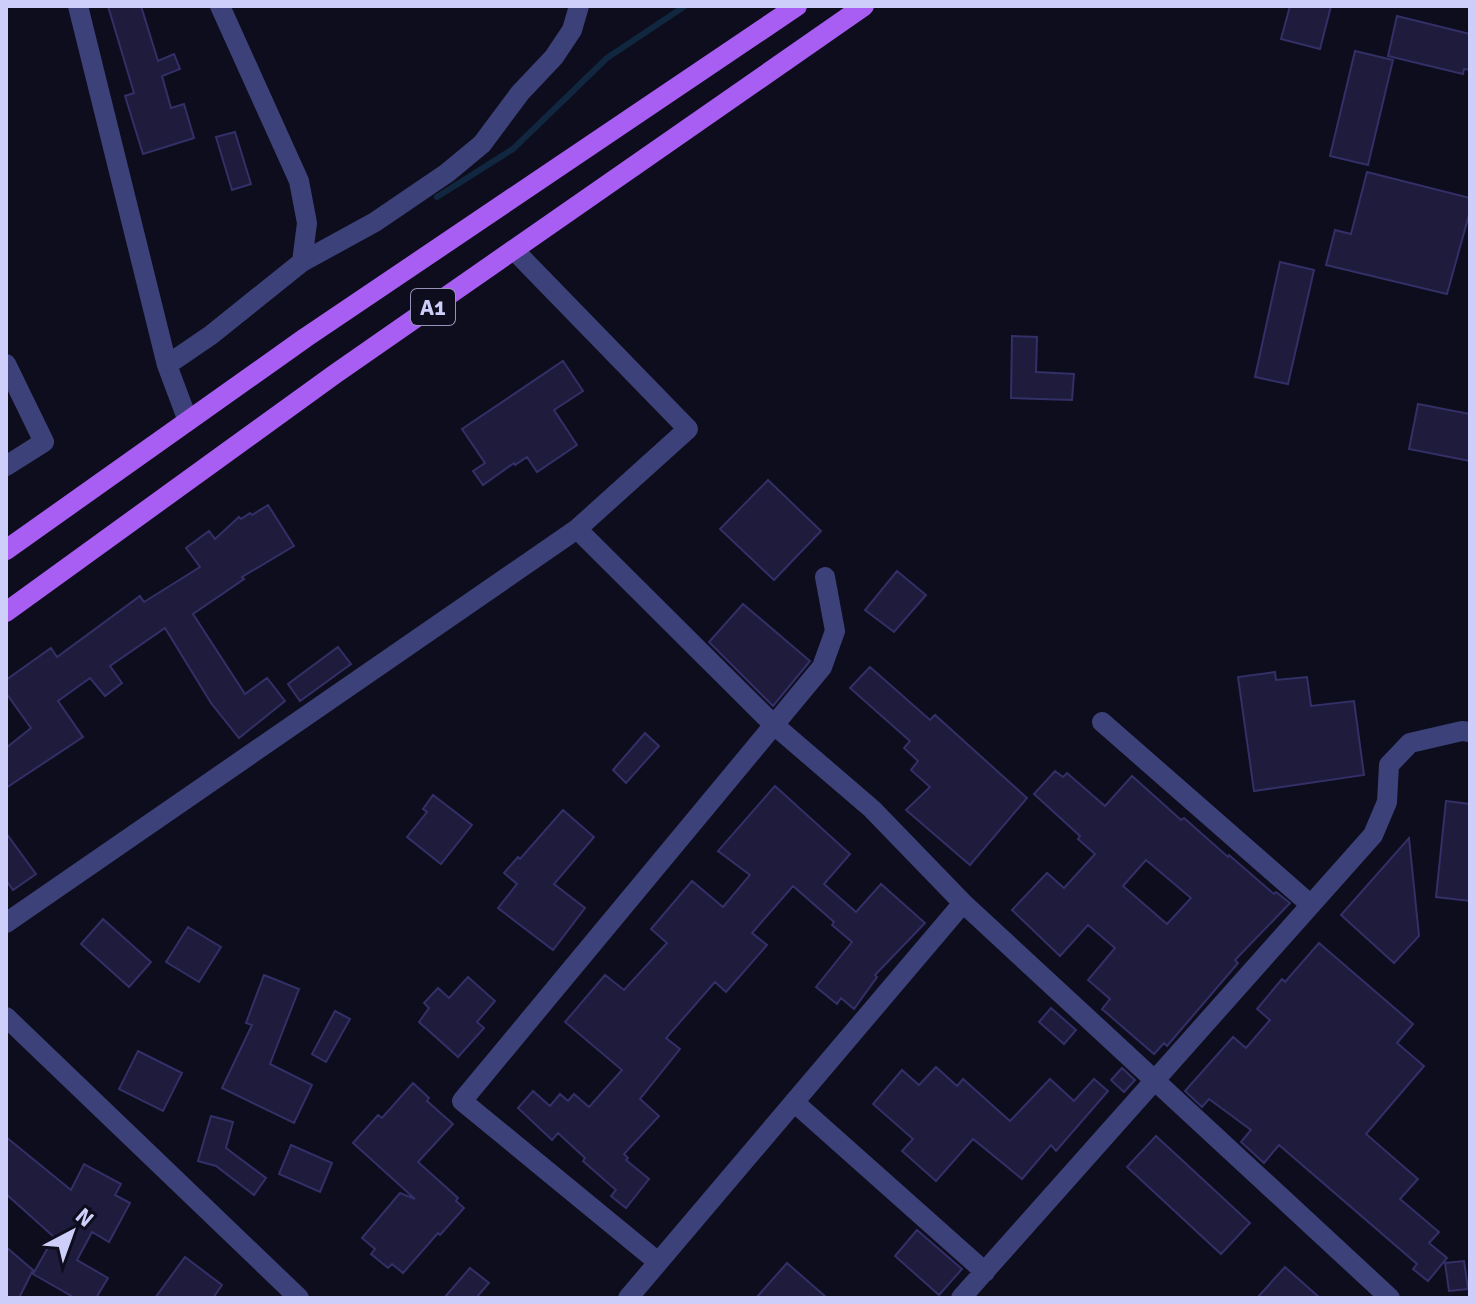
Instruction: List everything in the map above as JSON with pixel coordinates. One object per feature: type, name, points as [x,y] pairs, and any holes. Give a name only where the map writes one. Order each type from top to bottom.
[{"type":"main road","name":"A1","points":[[6,550],[318,330],[797,6]]},
{"type":"main road","name":"A1","points":[[6,612],[335,374],[864,6]]},
{"type":"street","points":[[78,6],[167,365],[188,421]]},
{"type":"street","points":[[220,6],[299,181],[307,223],[302,262]]},
{"type":"street","points":[[167,365],[211,335],[302,262],[375,222],[447,173],[482,144],[520,93],[554,57],[572,30],[579,6]]},
{"type":"street","points":[[6,923],[577,529],[688,429],[515,251]]},
{"type":"street","points":[[6,364],[44,442],[6,466]]},
{"type":"street","points":[[577,529],[773,724],[872,809],[963,903],[1390,1298]]},
{"type":"street","points":[[658,1262],[462,1101],[822,667],[835,631],[825,577]]},
{"type":"street","points":[[1102,722],[1311,905]]},
{"type":"street","points":[[961,1298],[1373,835],[1387,802],[1389,765],[1410,743],[1462,731],[1470,732]]},
{"type":"street","points":[[628,1298],[963,903]]},
{"type":"street","points":[[6,1017],[299,1298]]},
{"type":"street","points":[[794,1102],[985,1272]]},
{"type":"building","points":[[108,6],[141,6],[158,61],[174,54],[180,69],[162,76],[171,108],[184,104],[194,138],[143,154],[125,96],[134,93]]},
{"type":"building","points":[[1290,6],[1331,6],[1320,49],[1281,39]]},
{"type":"building","points":[[1397,16],[1470,34],[1470,70],[1464,69],[1463,74],[1388,56]]},
{"type":"building","points":[[1355,51],[1393,60],[1368,165],[1330,156]]},
{"type":"building","points":[[235,132],[251,184],[232,190],[216,137]]},
{"type":"building","points":[[1367,172],[1470,198],[1470,211],[1447,294],[1326,265],[1335,230],[1351,234]]},
{"type":"building","points":[[1280,262],[1314,270],[1288,384],[1255,377]]},
{"type":"building","points":[[1012,336],[1037,337],[1036,372],[1074,374],[1072,400],[1011,398]]},
{"type":"building","points":[[563,361],[583,391],[554,410],[577,445],[537,472],[527,457],[483,485],[473,471],[485,463],[462,429]]},
{"type":"building","points":[[1418,404],[1470,414],[1470,461],[1409,449]]},
{"type":"building","points":[[768,480],[821,531],[774,580],[720,529]]},
{"type":"building","points":[[268,505],[294,546],[242,577],[244,579],[193,614],[245,694],[267,678],[285,701],[239,738],[211,703],[165,628],[110,666],[122,683],[105,696],[90,678],[58,701],[83,737],[6,788],[6,748],[31,728],[6,693],[6,680],[51,648],[57,657],[140,596],[144,602],[200,567],[186,548],[209,531],[215,539],[239,517],[252,515]]},
{"type":"building","points":[[897,571],[926,595],[894,632],[865,610]]},
{"type":"building","points":[[743,604],[810,661],[773,706],[709,642]]},
{"type":"building","points":[[338,647],[351,664],[300,701],[288,684]]},
{"type":"building","points":[[870,667],[930,720],[935,715],[1027,798],[970,865],[906,810],[930,787],[911,770],[918,761],[904,748],[910,741],[850,688]]},
{"type":"building","points":[[1275,672],[1276,680],[1307,677],[1311,706],[1354,701],[1364,775],[1254,791],[1238,677]]},
{"type":"building","points":[[645,733],[659,746],[626,783],[613,770]]},
{"type":"building","points":[[1055,771],[1063,777],[1067,773],[1105,806],[1132,776],[1181,820],[1184,818],[1274,894],[1276,892],[1290,903],[1235,960],[1238,963],[1167,1046],[1164,1043],[1154,1054],[1102,1009],[1110,999],[1088,980],[1115,948],[1088,925],[1060,956],[1012,910],[1047,873],[1064,888],[1095,854],[1034,794]],"holes":[[[1146,860],[1191,898],[1167,924],[1123,886]]]},
{"type":"building","points":[[775,786],[850,854],[824,884],[856,912],[881,884],[925,923],[875,975],[877,977],[854,1009],[841,998],[837,1004],[816,987],[852,942],[793,886],[752,933],[767,945],[726,992],[715,982],[666,1038],[680,1049],[640,1099],[659,1116],[624,1154],[628,1158],[626,1160],[649,1179],[626,1208],[611,1196],[616,1190],[583,1161],[585,1158],[558,1133],[552,1140],[518,1108],[533,1091],[550,1106],[560,1094],[568,1101],[574,1094],[589,1107],[622,1070],[565,1022],[605,975],[624,990],[667,943],[651,929],[692,881],[723,907],[750,875],[718,851]]},
{"type":"building","points":[[433,795],[472,825],[441,864],[407,837],[427,812],[423,809]]},
{"type":"building","points":[[1446,801],[1470,804],[1470,901],[1436,897]]},
{"type":"building","points":[[563,810],[594,837],[554,884],[585,908],[553,950],[498,908],[517,884],[504,873]]},
{"type":"building","points":[[6,833],[36,874],[13,890],[6,880]]},
{"type":"building","points":[[1409,838],[1419,936],[1394,963],[1341,915]]},
{"type":"building","points":[[103,919],[151,962],[129,987],[81,944]]},
{"type":"building","points":[[188,927],[221,947],[199,982],[166,962]]},
{"type":"building","points":[[1319,943],[1413,1024],[1397,1043],[1424,1066],[1366,1134],[1418,1179],[1400,1199],[1439,1232],[1429,1243],[1447,1258],[1428,1281],[1413,1269],[1417,1264],[1279,1145],[1264,1163],[1241,1142],[1251,1130],[1209,1099],[1202,1107],[1185,1091],[1233,1037],[1246,1048],[1270,1020],[1257,1009]]},
{"type":"building","points":[[264,975],[299,989],[270,1064],[312,1085],[294,1123],[222,1088],[252,1025],[246,1023]]},
{"type":"building","points":[[468,977],[495,1001],[477,1022],[484,1028],[458,1057],[419,1022],[429,1008],[424,1003],[438,988],[449,998]]},
{"type":"building","points":[[1051,1008],[1076,1030],[1064,1044],[1039,1022]]},
{"type":"building","points":[[335,1011],[350,1019],[326,1062],[312,1054]]},
{"type":"building","points":[[138,1051],[182,1073],[163,1111],[119,1089]]},
{"type":"building","points":[[936,1067],[957,1086],[963,1079],[1010,1121],[1050,1079],[1074,1101],[1094,1079],[1108,1091],[1056,1151],[1051,1145],[1022,1179],[973,1139],[936,1181],[902,1151],[913,1139],[873,1104],[902,1070],[919,1085]]},
{"type":"building","points":[[1122,1068],[1135,1080],[1124,1092],[1111,1080]]},
{"type":"building","points":[[413,1083],[429,1098],[427,1101],[453,1124],[418,1162],[458,1198],[456,1201],[464,1208],[403,1273],[392,1264],[388,1268],[371,1254],[375,1249],[362,1238],[400,1193],[415,1199],[353,1143],[378,1115],[382,1118]]},
{"type":"building","points":[[211,1116],[233,1122],[226,1148],[266,1178],[254,1195],[216,1166],[198,1161]]},
{"type":"building","points":[[1156,1136],[1250,1223],[1221,1254],[1127,1167]]},
{"type":"building","points":[[6,1137],[71,1190],[84,1164],[121,1184],[115,1195],[130,1203],[109,1242],[92,1232],[77,1260],[108,1278],[96,1298],[75,1298],[33,1274],[54,1237],[6,1194]]},
{"type":"building","points":[[291,1145],[332,1163],[320,1192],[279,1174]]},
{"type":"building","points":[[917,1230],[962,1269],[939,1295],[895,1256]]},
{"type":"building","points":[[6,1247],[33,1270],[19,1298],[6,1298]]},
{"type":"building","points":[[185,1257],[222,1285],[213,1298],[155,1298]]},
{"type":"building","points":[[1464,1261],[1468,1289],[1449,1291],[1445,1263]]},
{"type":"building","points":[[787,1263],[827,1298],[756,1298]]},
{"type":"building","points":[[1285,1267],[1320,1298],[1257,1298]]},
{"type":"building","points":[[470,1268],[489,1283],[476,1298],[444,1298]]},
{"type":"waterway","points":[[437,197],[513,149],[607,58],[685,6]]}]
